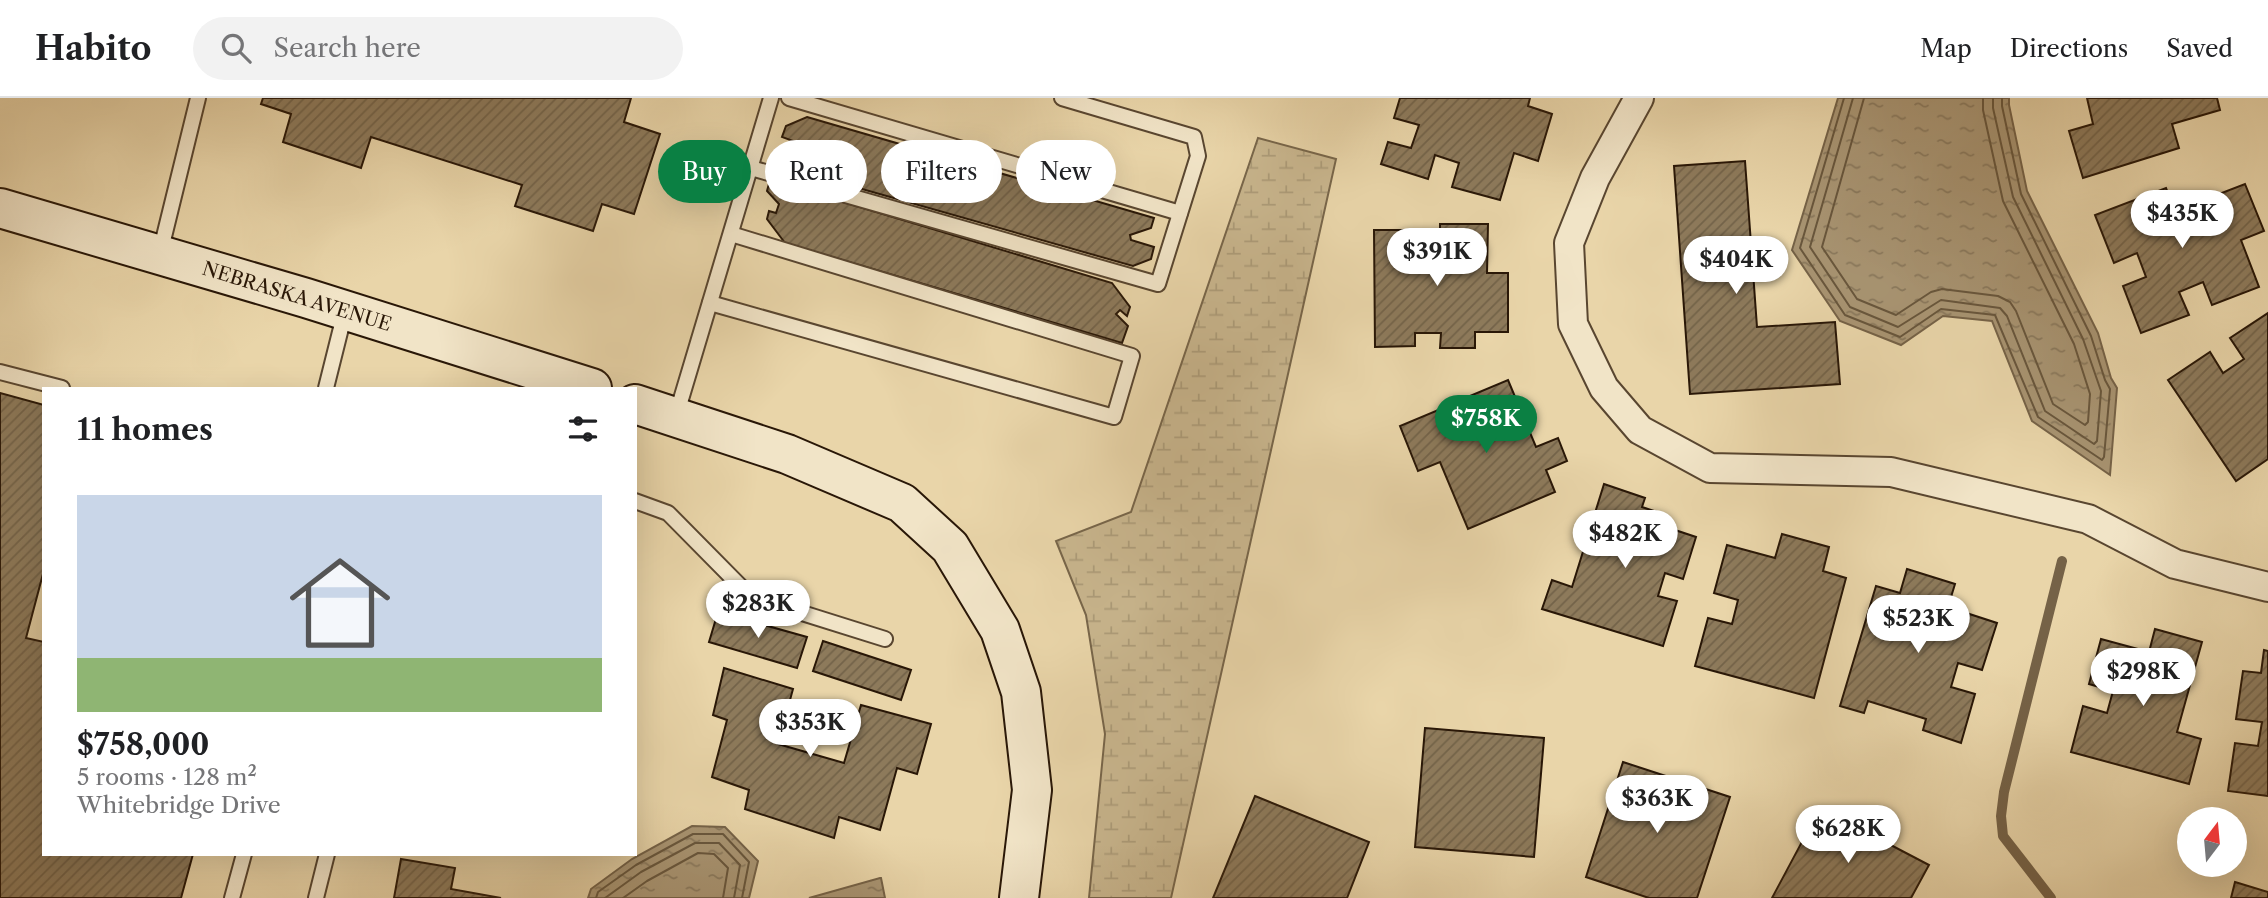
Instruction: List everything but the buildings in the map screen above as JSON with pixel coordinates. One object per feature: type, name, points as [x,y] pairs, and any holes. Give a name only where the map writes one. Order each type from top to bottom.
[{"type":"street","points":[[1639,98],[1595,178],[1569,243],[1573,324],[1604,388],[1640,430],[1710,468],[1891,472],[2088,519],[2175,564],[2268,587]]},
{"type":"street","name":"NEBRASKA AVENUE","points":[[0,208],[345,310],[589,387]]},
{"type":"street","points":[[637,405],[787,454],[902,503],[950,547],[1000,630],[1021,692],[1031,790],[1019,898]]},
{"type":"lane","points":[[159,254],[198,98]]},
{"type":"lane","points":[[771,98],[751,168],[1158,284],[1198,156],[1194,137],[1062,98]]},
{"type":"lane","points":[[789,98],[1180,214]]},
{"type":"lane","points":[[676,418],[740,203]]},
{"type":"lane","points":[[710,303],[1114,417],[1132,356],[731,234]]},
{"type":"lane","points":[[326,387],[345,310]]},
{"type":"lane","points":[[0,372],[58,387]]},
{"type":"lane","points":[[637,502],[668,513],[751,597],[885,639]]},
{"type":"lane","points":[[232,898],[243,856]]},
{"type":"lane","points":[[316,898],[326,856]]},
{"type":"green space","points":[[1258,138],[1336,159],[1171,898],[1089,898],[1105,734],[1086,615],[1056,541],[1131,512]]},
{"type":"water","points":[[1838,98],[2009,98],[2027,191],[2098,333],[2111,378],[2117,388],[2110,475],[2032,421],[1992,321],[1943,316],[1901,345],[1840,321],[1792,250]]},
{"type":"water","points":[[692,826],[725,827],[758,861],[749,898],[588,898],[591,889],[632,859]]},
{"type":"water","points":[[880,878],[885,898],[809,898]]},
{"type":"waterway","points":[[2051,898],[2003,836],[2001,816],[2004,792],[2062,561]]}]
